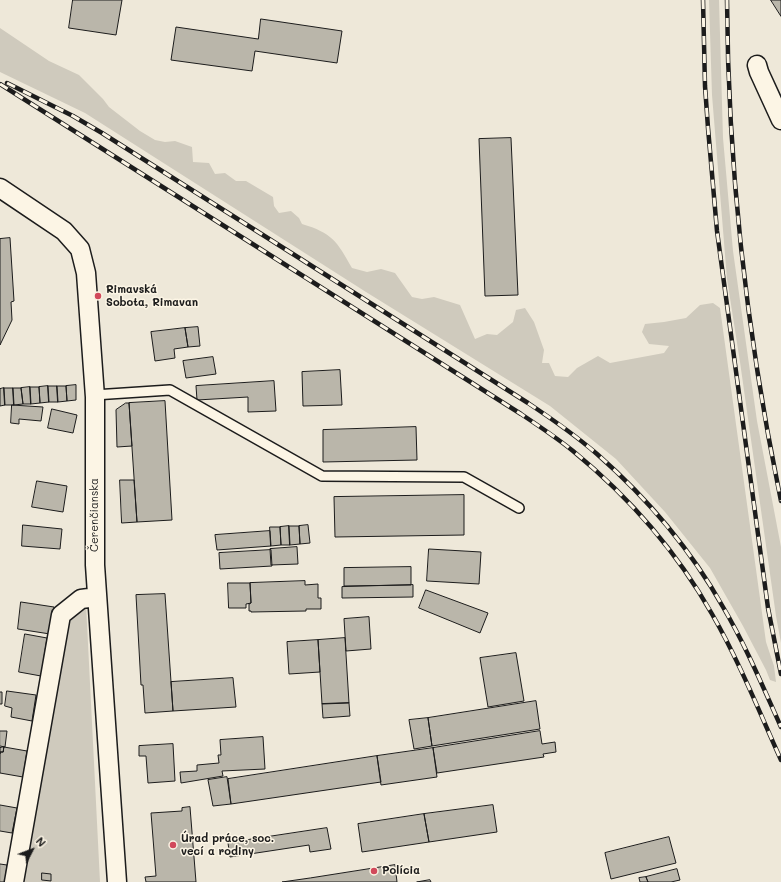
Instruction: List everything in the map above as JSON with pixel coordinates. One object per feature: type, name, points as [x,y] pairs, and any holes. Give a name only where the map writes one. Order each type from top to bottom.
[{"type":"street","points":[[757,65],[781,120]]},
{"type":"street","name":"Čerenčianska","points":[[0,188],[64,232],[80,248],[86,273],[94,395],[95,565],[117,882]]},
{"type":"street","points":[[14,882],[62,615],[80,599],[97,597]]},
{"type":"lane","points":[[94,395],[170,390],[322,476],[464,477],[519,508]]},
{"type":"shaded area","points":[[709,0],[719,0],[723,138],[733,251],[757,421],[781,547],[781,643],[727,279],[712,95]]},
{"type":"shaded area","points":[[0,28],[49,61],[79,75],[109,107],[140,131],[155,140],[165,142],[175,141],[192,147],[193,162],[209,163],[215,174],[225,173],[236,181],[246,181],[273,197],[274,206],[279,213],[291,211],[299,218],[302,224],[312,227],[333,239],[352,268],[367,272],[381,269],[395,273],[412,297],[422,299],[434,297],[460,305],[475,339],[487,334],[497,335],[513,322],[516,310],[525,308],[534,322],[544,350],[542,363],[549,363],[555,376],[568,377],[577,368],[598,356],[610,363],[664,353],[669,346],[649,344],[642,332],[645,324],[686,318],[700,305],[713,303],[720,308],[766,642],[774,666],[776,682],[770,680],[743,626],[710,568],[665,512],[616,459],[550,406],[366,292],[85,113],[0,72]]},
{"type":"shaded area","points":[[86,604],[100,882],[25,882],[21,871],[69,619]]},
{"type":"building","points":[[73,0],[122,0],[116,35],[69,28]]},
{"type":"building","points":[[771,0],[781,0],[781,16]]},
{"type":"building","points":[[261,19],[342,31],[337,63],[255,51],[252,71],[171,60],[176,27],[258,39]]},
{"type":"building","points":[[511,138],[518,295],[485,296],[479,139]]},
{"type":"building","points":[[10,238],[14,301],[11,302],[12,320],[0,345],[0,239]]},
{"type":"building","points":[[198,327],[200,346],[188,347],[185,328]]},
{"type":"building","points":[[185,328],[188,347],[174,349],[175,358],[155,361],[151,332]]},
{"type":"building","points":[[213,357],[216,374],[186,378],[183,361]]},
{"type":"building","points":[[340,370],[342,405],[303,406],[302,372]]},
{"type":"building","points":[[274,381],[276,411],[248,412],[248,397],[197,400],[196,386]]},
{"type":"building","points":[[76,385],[76,400],[67,401],[66,386]]},
{"type":"building","points":[[48,386],[57,386],[58,402],[49,402]]},
{"type":"building","points":[[48,386],[49,402],[40,403],[39,387]]},
{"type":"building","points":[[57,386],[66,386],[67,401],[58,402]]},
{"type":"building","points":[[30,387],[39,387],[40,403],[31,404]]},
{"type":"building","points":[[30,387],[31,404],[23,404],[21,388]]},
{"type":"building","points":[[4,388],[5,405],[0,406],[0,389]]},
{"type":"building","points":[[4,388],[13,388],[14,405],[5,405]]},
{"type":"building","points":[[13,388],[21,388],[23,404],[14,405]]},
{"type":"building","points":[[165,401],[172,520],[137,522],[129,403]]},
{"type":"building","points":[[126,403],[129,403],[132,446],[117,447],[116,410]]},
{"type":"building","points":[[12,405],[43,407],[41,421],[19,419],[19,424],[11,423]]},
{"type":"building","points":[[52,409],[77,415],[73,433],[48,428]]},
{"type":"building","points":[[416,427],[417,460],[323,462],[323,430]]},
{"type":"building","points":[[120,480],[134,480],[137,522],[122,523]]},
{"type":"building","points":[[37,481],[67,486],[63,512],[32,507]]},
{"type":"building","points":[[464,495],[464,535],[335,537],[334,497]]},
{"type":"building","points":[[23,525],[62,529],[60,549],[22,546]]},
{"type":"building","points":[[308,525],[310,543],[300,544],[299,526]]},
{"type":"building","points":[[289,526],[299,526],[300,544],[290,545]]},
{"type":"building","points":[[289,526],[290,545],[281,545],[280,527]]},
{"type":"building","points":[[270,527],[280,527],[281,545],[271,546]]},
{"type":"building","points":[[270,531],[271,546],[217,550],[215,535]]},
{"type":"building","points":[[297,547],[298,564],[271,565],[270,549]]},
{"type":"building","points":[[429,549],[481,552],[479,584],[427,581]]},
{"type":"building","points":[[271,550],[272,566],[220,569],[219,553]]},
{"type":"building","points":[[411,567],[411,585],[344,586],[344,568]]},
{"type":"building","points":[[305,581],[305,585],[318,584],[318,598],[321,598],[321,609],[306,609],[306,611],[249,611],[249,604],[251,603],[250,583]]},
{"type":"building","points":[[228,583],[250,583],[251,603],[246,604],[246,608],[229,608]]},
{"type":"building","points":[[413,585],[413,597],[342,598],[342,587]]},
{"type":"building","points":[[426,590],[488,613],[480,633],[419,608]]},
{"type":"building","points":[[165,594],[173,711],[145,713],[143,685],[141,685],[136,595]]},
{"type":"building","points":[[21,602],[54,607],[50,634],[18,629]]},
{"type":"building","points":[[369,617],[371,649],[346,651],[344,619]]},
{"type":"building","points":[[25,634],[47,638],[41,676],[19,672]]},
{"type":"building","points":[[345,638],[349,703],[322,704],[318,640]]},
{"type":"building","points":[[318,640],[320,672],[289,674],[287,642]]},
{"type":"building","points":[[516,653],[524,701],[488,707],[480,658]]},
{"type":"building","points":[[233,678],[236,707],[173,711],[171,682]]},
{"type":"building","points":[[7,691],[36,695],[32,721],[11,717],[12,708],[5,706]]},
{"type":"building","points":[[0,692],[2,692],[2,704],[0,704]]},
{"type":"building","points":[[536,701],[540,729],[432,746],[428,718]]},
{"type":"building","points":[[349,703],[350,716],[323,718],[322,704]]},
{"type":"building","points":[[428,718],[432,746],[414,749],[409,720]]},
{"type":"building","points":[[0,731],[7,731],[5,747],[0,746]]},
{"type":"building","points":[[540,731],[542,744],[555,742],[556,752],[543,754],[544,757],[437,773],[433,748]]},
{"type":"building","points":[[263,737],[265,769],[222,771],[223,776],[181,783],[180,772],[197,771],[197,765],[219,763],[218,755],[221,755],[220,740]]},
{"type":"building","points":[[173,744],[175,781],[148,783],[146,756],[139,756],[139,746]]},
{"type":"building","points":[[4,747],[3,752],[0,752],[0,748]]},
{"type":"building","points":[[4,747],[27,751],[23,777],[0,773],[0,752],[3,752]]},
{"type":"building","points":[[433,748],[437,777],[381,785],[377,756]]},
{"type":"building","points":[[377,756],[381,782],[231,804],[228,779]]},
{"type":"building","points":[[227,777],[231,804],[213,806],[208,780]]},
{"type":"building","points":[[0,805],[17,808],[12,833],[0,831]]},
{"type":"building","points":[[493,805],[497,832],[429,842],[424,814]]},
{"type":"building","name":"Úrad práce, soc. vecí a rodiny","points":[[190,807],[196,882],[146,882],[145,877],[156,876],[151,813],[182,811],[182,808]]},
{"type":"building","points":[[424,814],[429,842],[362,852],[358,824]]},
{"type":"building","points":[[327,828],[331,849],[310,852],[309,845],[230,857],[228,843]]},
{"type":"building","points":[[669,837],[676,863],[611,879],[605,853]]},
{"type":"building","points":[[0,864],[7,865],[5,882],[0,882]]},
{"type":"building","name":"Polícia","points":[[395,865],[397,882],[282,882],[310,878]]},
{"type":"building","points":[[677,869],[680,880],[671,882],[648,882],[646,877]]},
{"type":"building","points":[[42,873],[51,874],[51,881],[42,880]]},
{"type":"building","points":[[646,877],[648,882],[640,882],[639,878]]},
{"type":"building","points":[[430,880],[431,882],[417,882]]},
{"type":"railway","points":[[703,0],[705,86],[717,231],[768,608],[781,674]]},
{"type":"railway","points":[[727,0],[731,126],[742,252],[758,377],[781,501]]},
{"type":"railway","points":[[7,83],[73,116],[102,133],[528,403],[589,447],[650,506],[697,565],[739,637],[781,727]]},
{"type":"railway","points":[[0,84],[521,414],[561,441],[593,468],[650,526],[667,547],[698,591],[731,650],[781,760]]},
{"type":"place","name":"Rimavská Sobota, Rimavan","points":[[98,296]]},
{"type":"place","name":"Úrad práce, soc. vecí a rodiny","points":[[173,845]]},
{"type":"place","name":"Polícia","points":[[374,871]]}]
